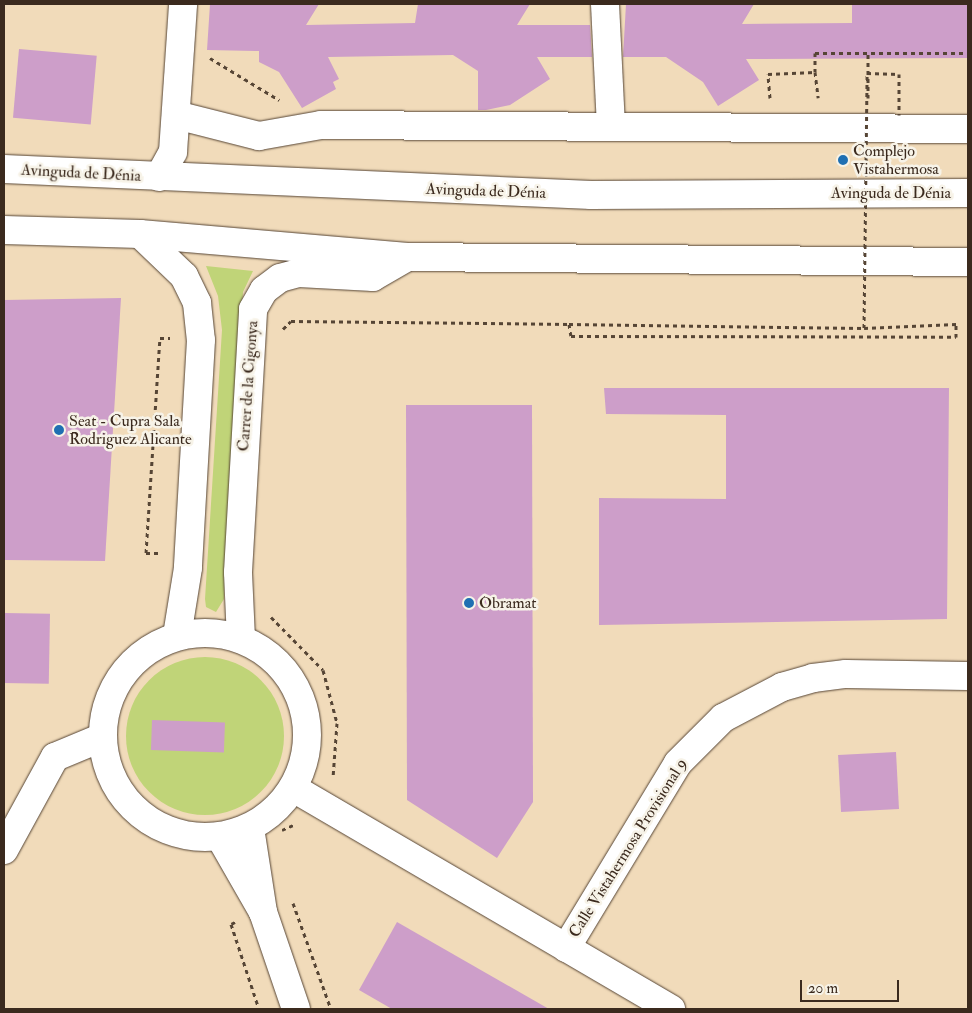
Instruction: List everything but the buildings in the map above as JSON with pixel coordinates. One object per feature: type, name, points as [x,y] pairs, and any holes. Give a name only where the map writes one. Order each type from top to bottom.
[{"type":"street","points":[[159,177],[172,152],[183,4]]},
{"type":"street","points":[[606,4],[611,126]]},
{"type":"street","points":[[176,115],[259,136],[321,125],[968,130]]},
{"type":"street","name":"Avinguda de Dénia","points":[[4,169],[592,195],[968,193]]},
{"type":"street","points":[[8,233],[140,234],[407,257],[968,262]]},
{"type":"street","points":[[140,234],[184,276],[196,303],[201,340],[190,553],[177,636]]},
{"type":"street","name":"Carrer de la Cigonya","points":[[241,639],[238,592],[253,309],[264,290],[280,278],[299,273],[372,277],[407,257]]},
{"type":"street","points":[[219,634],[241,639],[266,653],[288,675],[302,701],[308,731],[305,760],[294,788],[275,811],[250,828],[220,837],[196,838],[149,821],[115,785],[103,737],[109,700],[128,667],[159,643],[177,636],[219,634]]},
{"type":"street","name":"Calle Vistahermosa Provisional 9","points":[[566,948],[678,763],[723,718],[782,687],[812,678],[846,674],[968,676]]},
{"type":"street","points":[[4,850],[55,757],[103,737]]},
{"type":"street","points":[[294,788],[671,1009]]},
{"type":"street","points":[[250,828],[264,912],[296,1009]]},
{"type":"street","points":[[220,837],[264,912]]},
{"type":"path","points":[[815,72],[815,53],[968,53]]},
{"type":"path","points":[[868,53],[868,114],[876,114]]},
{"type":"path","points":[[864,328],[867,73],[899,74],[899,115],[891,114]]},
{"type":"path","points":[[280,333],[291,321],[569,324],[864,328],[956,324],[956,337],[571,336],[569,324]]},
{"type":"path","points":[[269,615],[285,626],[323,670],[337,723],[333,777],[341,782]]},
{"type":"path","points":[[280,835],[284,826],[300,823]]},
{"type":"path","points":[[293,893],[296,902]]},
{"type":"green space","points":[[206,266],[253,271],[243,292],[224,599],[216,612],[206,607],[205,599],[222,330],[218,296]]},
{"type":"green space","points":[[213,657],[228,660],[242,666],[261,680],[271,692],[281,713],[284,736],[281,759],[271,780],[261,792],[249,802],[228,812],[213,815],[197,815],[182,812],[161,802],[139,780],[127,751],[126,728],[129,713],[139,692],[161,670],[190,658]]},
{"type":"place","name":"Complejo Vistahermosa","points":[[843,160]]},
{"type":"place","name":"Seat - Cupra Sala Rodriguez Alicante","points":[[59,430]]},
{"type":"place","name":"Obramat","points":[[469,603]]}]
